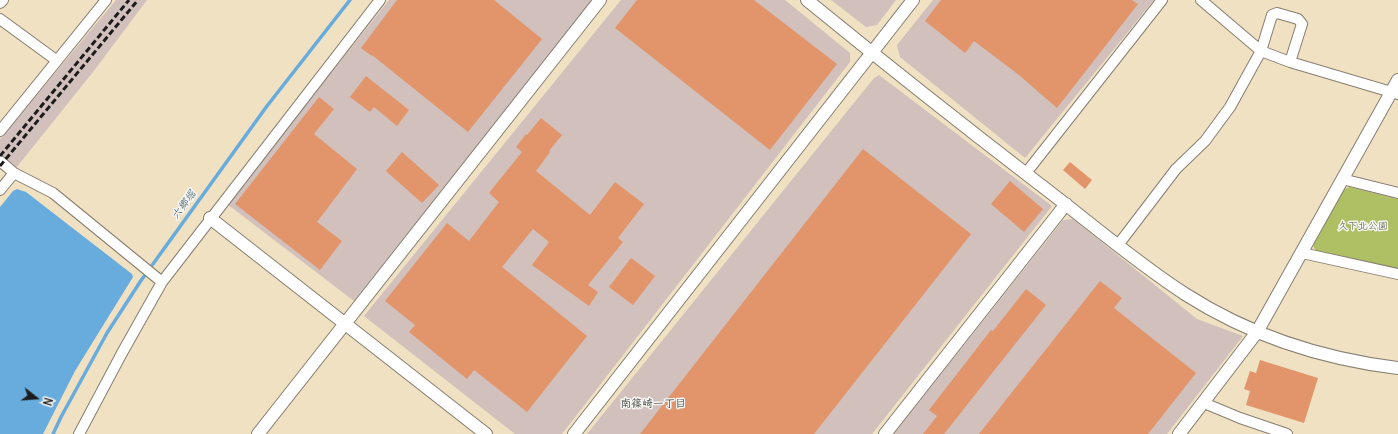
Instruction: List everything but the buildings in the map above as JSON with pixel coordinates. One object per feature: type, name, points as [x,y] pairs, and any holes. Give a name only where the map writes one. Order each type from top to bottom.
[{"type":"street","points":[[0,3],[3,0]]},
{"type":"street","points":[[0,131],[106,0]]},
{"type":"street","points":[[79,434],[162,282],[380,0]]},
{"type":"street","points":[[258,434],[600,0]]},
{"type":"street","points":[[807,0],[871,52],[1118,245],[1186,294],[1222,315],[1257,332],[1342,359],[1398,368]]},
{"type":"street","points":[[574,434],[913,0]]},
{"type":"street","points":[[1026,173],[1162,0]]},
{"type":"street","points":[[1200,0],[1261,51],[1290,62],[1394,93]]},
{"type":"street","points":[[1118,245],[1176,169],[1205,141],[1230,107],[1261,51],[1272,15],[1277,13],[1298,19],[1302,24],[1290,62]]},
{"type":"street","points":[[0,19],[56,60]]},
{"type":"street","points":[[1179,434],[1257,332],[1342,179],[1394,93],[1398,80]]},
{"type":"street","points":[[0,162],[14,173],[53,193],[162,282]]},
{"type":"street","points":[[0,190],[14,173]]},
{"type":"street","points":[[1342,179],[1398,193]]},
{"type":"street","points":[[885,434],[1066,204]]},
{"type":"street","points":[[210,218],[486,434]]},
{"type":"street","points":[[1302,253],[1398,274]]},
{"type":"street","points":[[1204,403],[1240,418],[1286,434]]},
{"type":"shaded area","points":[[116,0],[147,0],[93,72],[16,168],[0,157],[0,139]]},
{"type":"shaded area","points":[[389,0],[593,0],[354,301],[227,204]]},
{"type":"shaded area","points":[[621,0],[785,0],[850,53],[850,62],[562,434],[515,434],[364,316]]},
{"type":"shaded area","points":[[831,0],[896,0],[877,25],[866,27]]},
{"type":"shaded area","points":[[933,0],[1154,0],[1025,158],[900,57],[897,45]]},
{"type":"shaded area","points":[[879,75],[1052,206],[872,434],[587,434],[874,78]]},
{"type":"shaded area","points":[[1073,219],[1197,319],[1243,336],[1167,434],[894,434],[1063,220]]},
{"type":"green space","name":"久下北公園","points":[[1350,187],[1398,199],[1398,269],[1316,252],[1313,245],[1344,189]]},
{"type":"water","points":[[17,189],[26,192],[132,274],[133,277],[75,371],[43,434],[0,434],[0,207],[13,191]]},
{"type":"waterway","name":"六郷堀","points":[[53,434],[107,333],[140,282],[267,106],[350,0]]},
{"type":"railway","points":[[0,156],[129,0]]},
{"type":"railway","points":[[0,166],[138,0]]},
{"type":"district","name":"南篠崎一丁目","points":[[653,404]]}]
